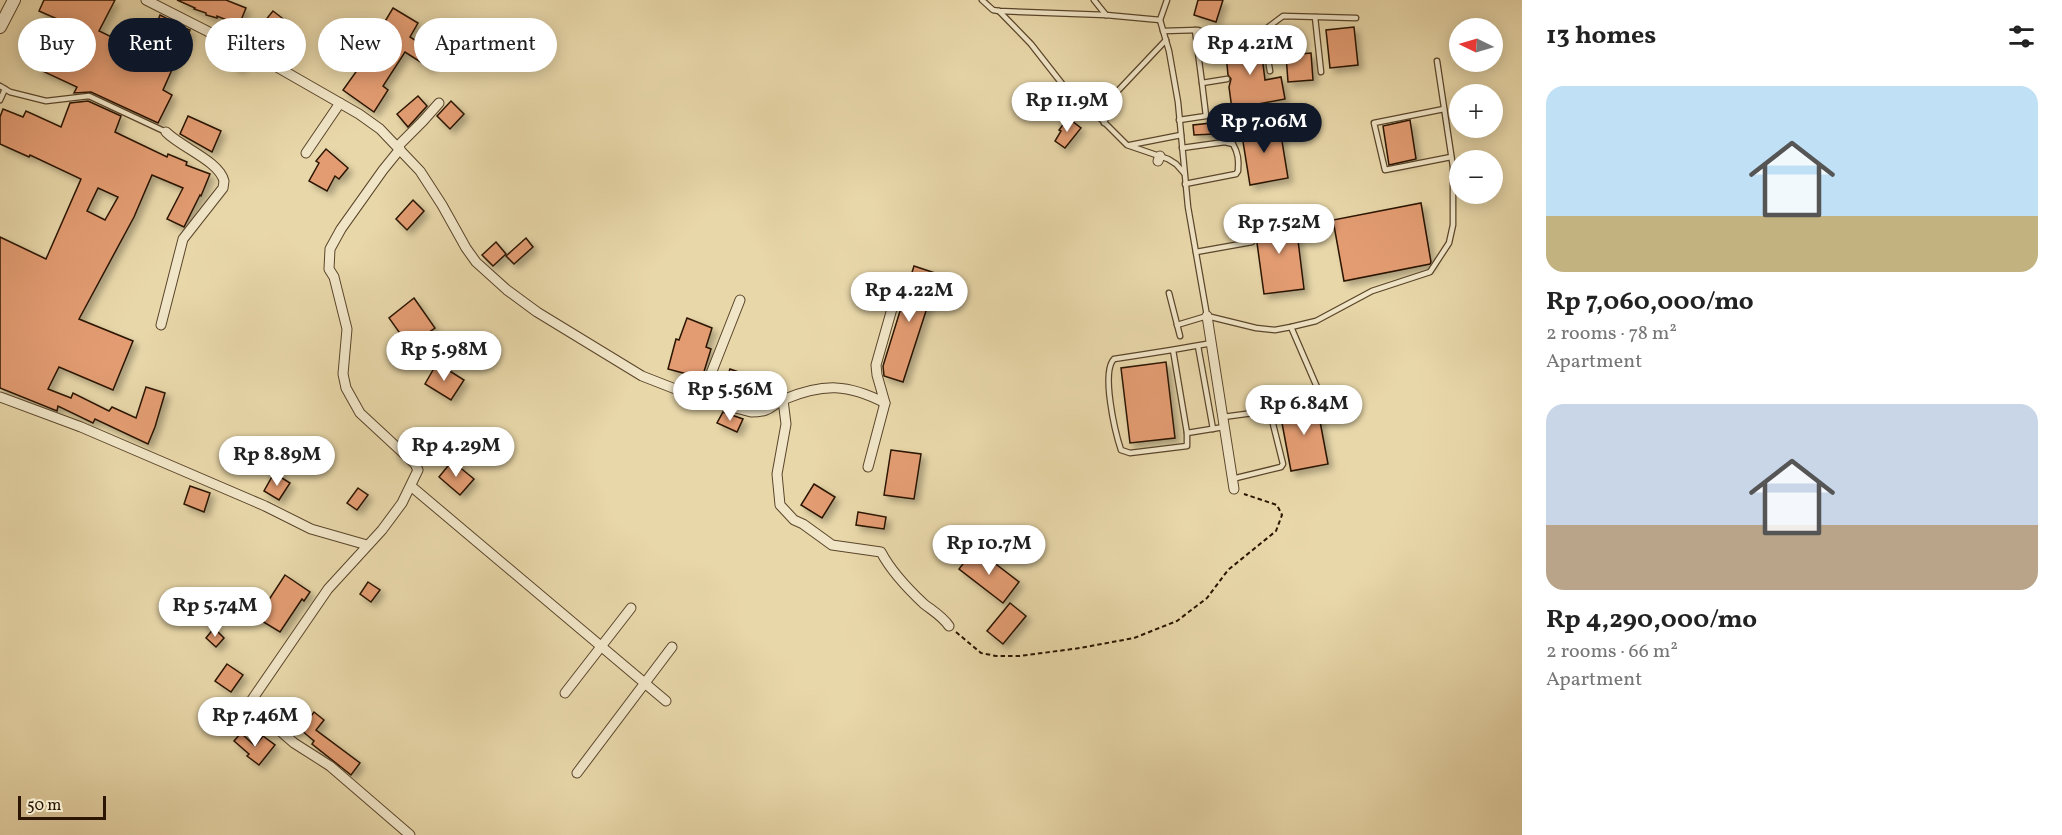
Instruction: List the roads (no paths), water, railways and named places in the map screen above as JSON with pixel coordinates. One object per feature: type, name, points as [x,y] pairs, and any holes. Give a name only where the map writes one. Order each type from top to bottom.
[{"type":"street","points":[[0,27],[14,0]]},
{"type":"street","points":[[146,0],[210,31],[340,103],[380,129],[420,171],[442,205],[465,248],[476,262],[507,290],[537,312],[642,376],[701,399],[751,412],[765,412],[783,400],[817,388],[832,387],[863,392],[885,404]]},
{"type":"street","points":[[306,153],[340,103]]},
{"type":"street","points":[[410,835],[330,766],[294,743],[249,704],[328,589],[382,530],[412,487],[418,470],[415,464],[360,413],[346,388],[343,374],[347,329],[334,278],[329,269],[330,249],[340,230],[399,147],[439,103]]},
{"type":"street","points":[[161,325],[183,239],[223,188],[224,181],[218,170],[205,159],[180,145],[166,132]]},
{"type":"street","points":[[868,467],[885,404],[876,365],[897,291]]},
{"type":"street","points":[[701,399],[740,300]]},
{"type":"street","points":[[1207,316],[1233,484]]},
{"type":"street","points":[[0,397],[81,427],[265,506],[311,529],[367,545]]},
{"type":"street","points":[[783,400],[786,424],[777,474],[780,505],[794,520],[832,545],[881,552],[887,563],[906,585],[949,626]]},
{"type":"street","points":[[412,487],[666,701]]},
{"type":"street","points":[[566,693],[631,608]]},
{"type":"street","points":[[577,773],[672,647]]},
{"type":"lane","points":[[982,0],[993,10],[1160,20]]},
{"type":"lane","points":[[1094,0],[1106,15]]},
{"type":"lane","points":[[1167,0],[1160,20],[1166,40],[1179,120],[1185,184],[1207,316]]},
{"type":"lane","points":[[999,10],[1031,44],[1081,108],[1104,123],[1127,145],[1176,164],[1184,173]]},
{"type":"lane","points":[[1163,31],[1195,30],[1224,40],[1263,31],[1283,16],[1356,18]]},
{"type":"lane","points":[[1315,17],[1321,72]]},
{"type":"lane","points":[[1179,120],[1206,116],[1195,30]]},
{"type":"lane","points":[[1263,31],[1270,70]]},
{"type":"lane","points":[[1104,123],[1113,96],[1166,40]]},
{"type":"lane","points":[[1437,61],[1450,150]]},
{"type":"lane","points":[[1202,83],[1227,79]]},
{"type":"lane","points":[[0,100],[2,88],[46,101],[89,96],[166,132]]},
{"type":"lane","points":[[1444,109],[1374,123],[1385,170],[1449,157]]},
{"type":"lane","points":[[1127,145],[1181,135]]},
{"type":"lane","points":[[1182,148],[1225,142],[1233,144],[1239,161],[1236,174],[1185,184]]},
{"type":"lane","points":[[1177,325],[1207,316],[1256,328],[1275,330],[1290,327],[1316,321],[1372,291],[1430,272],[1449,243],[1453,225],[1452,204]]},
{"type":"lane","points":[[1196,252],[1252,242]]},
{"type":"lane","points":[[1169,293],[1180,336]]},
{"type":"lane","points":[[1290,327],[1323,401]]},
{"type":"lane","points":[[1173,350],[1187,433],[1187,446],[1130,453],[1120,450],[1108,375],[1110,364],[1114,359],[1212,343]]},
{"type":"lane","points":[[1198,346],[1213,429]]},
{"type":"lane","points":[[1223,417],[1270,412],[1283,464],[1281,467],[1233,484]]},
{"type":"lane","points":[[1187,433],[1224,427]]}]
